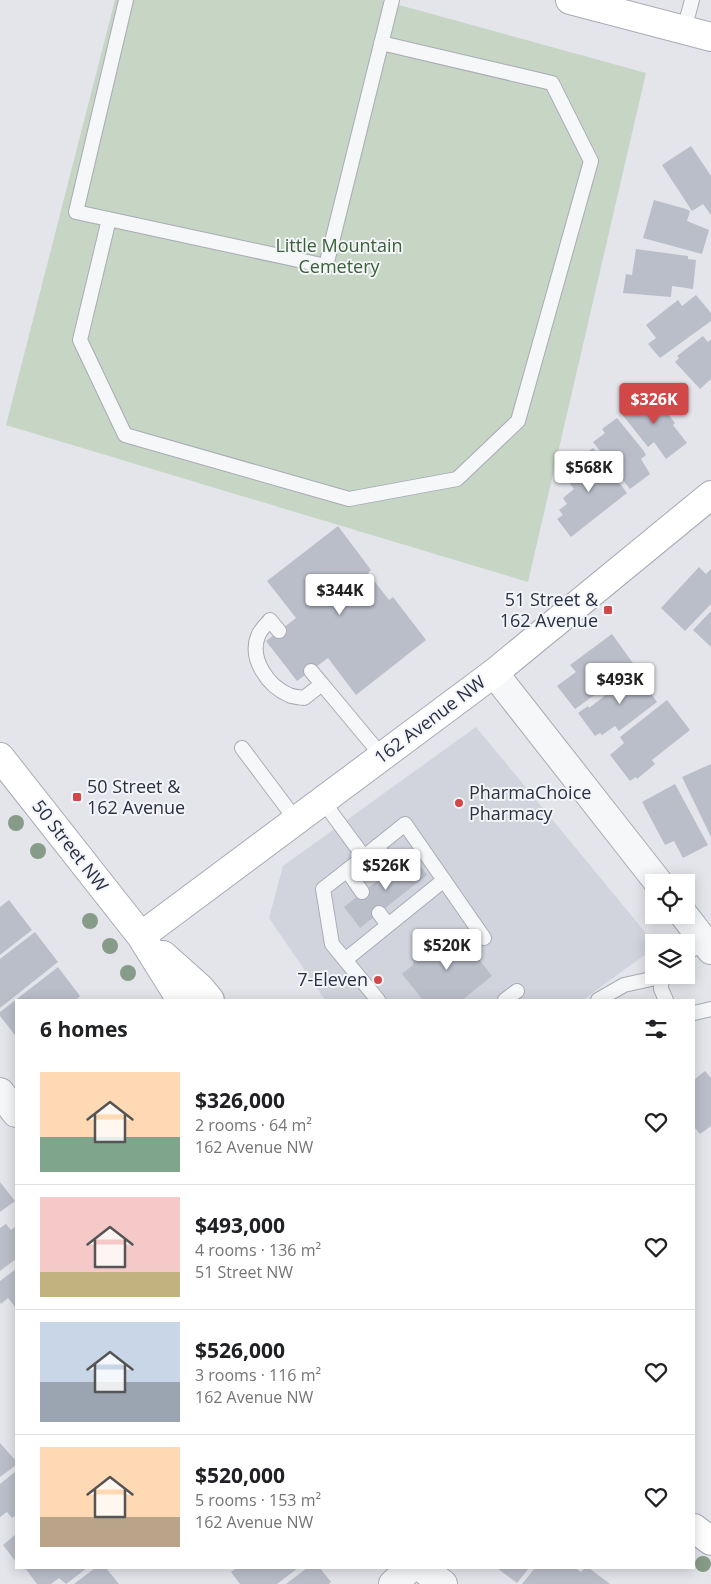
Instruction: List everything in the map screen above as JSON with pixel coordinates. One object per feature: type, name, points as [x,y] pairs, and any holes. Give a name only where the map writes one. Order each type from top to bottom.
[{"type":"street","points":[[570,0],[711,37]]},
{"type":"street","name":"162 Avenue NW","points":[[141,936],[494,673],[711,495]]},
{"type":"street","points":[[494,673],[652,874]]},
{"type":"street","name":"50 Street NW","points":[[0,757],[141,936],[180,999]]},
{"type":"street","points":[[690,924],[703,945]]},
{"type":"street","name":"50 Street NW","points":[[141,936],[202,989],[209,999]]},
{"type":"street","points":[[0,1092],[15,1112]]},
{"type":"street","points":[[695,1529],[711,1541]]},
{"type":"street","points":[[393,1584],[409,1569]]},
{"type":"street","points":[[423,1569],[443,1584]]},
{"type":"lane","points":[[126,0],[76,212],[326,266],[392,0]]},
{"type":"lane","points":[[684,30],[692,0]]},
{"type":"lane","points":[[109,219],[80,340],[125,435],[349,500],[457,479],[518,421],[591,161],[552,83],[381,43]]},
{"type":"lane","points":[[279,631],[270,620],[258,636],[256,652],[260,669],[275,685],[288,695],[304,698],[322,684]]},
{"type":"lane","points":[[311,671],[382,756]]},
{"type":"lane","points":[[242,748],[296,820]]},
{"type":"lane","points":[[322,800],[364,857]]},
{"type":"lane","points":[[377,999],[332,944],[323,890],[405,824],[484,938]]},
{"type":"lane","points":[[377,846],[392,868]]},
{"type":"lane","points":[[347,870],[362,892]]},
{"type":"lane","points":[[345,960],[444,880]]},
{"type":"lane","points":[[409,890],[418,901]]},
{"type":"lane","points":[[379,913],[388,925]]},
{"type":"lane","points":[[600,999],[624,986],[645,979]]},
{"type":"lane","points":[[660,984],[660,989],[665,999]]},
{"type":"lane","points":[[506,999],[517,991]]},
{"type":"lane","points":[[695,1013],[711,1009]]},
{"type":"shaded area","points":[[476,727],[647,934],[645,934],[645,955],[584,999],[324,999],[269,918],[283,866]]},
{"type":"green space","name":"Little Mountain Cemetery","points":[[115,0],[381,0],[646,73],[528,582],[6,425]]},
{"type":"building","points":[[691,146],[711,176],[711,215],[703,204],[692,211],[662,165]]},
{"type":"building","points":[[654,200],[690,211],[687,221],[709,230],[702,254],[643,238]]},
{"type":"building","points":[[636,249],[688,256],[688,259],[696,260],[693,289],[672,286],[671,297],[623,293],[626,274],[632,275]]},
{"type":"building","points":[[696,295],[711,313],[711,321],[660,358],[648,344],[656,338],[646,325],[678,300],[682,306]]},
{"type":"building","points":[[703,336],[708,342],[711,339],[711,379],[700,389],[675,362],[679,358],[677,356]]},
{"type":"building","points":[[650,391],[675,423],[673,425],[687,443],[666,459],[654,442],[648,447],[621,413]]},
{"type":"building","points":[[617,418],[646,455],[641,459],[650,474],[630,489],[593,442],[605,433],[602,429]]},
{"type":"building","points":[[593,448],[627,493],[571,537],[557,519],[563,515],[559,510],[567,504],[563,498],[574,489],[570,484],[572,473],[579,466],[575,461]]},
{"type":"building","points":[[338,526],[371,570],[368,573],[389,600],[393,597],[426,640],[356,695],[328,658],[297,681],[266,641],[296,618],[267,581]]},
{"type":"building","points":[[699,567],[706,574],[711,569],[711,604],[685,631],[661,608]]},
{"type":"building","points":[[711,611],[711,647],[693,630]]},
{"type":"building","points":[[612,634],[635,666],[575,709],[557,686],[576,672],[570,665]]},
{"type":"building","points":[[640,668],[655,688],[650,692],[657,702],[619,731],[615,726],[602,735],[600,733],[595,736],[578,713],[588,706],[589,708]]},
{"type":"building","points":[[667,700],[690,730],[652,760],[655,764],[637,779],[636,777],[630,781],[610,755],[624,743],[620,737]]},
{"type":"building","points":[[711,764],[711,837],[682,777]]},
{"type":"building","points":[[675,784],[708,845],[683,858],[674,841],[665,845],[642,802]]},
{"type":"building","points":[[411,854],[427,875],[360,928],[344,907]]},
{"type":"building","points":[[9,900],[32,930],[0,955],[0,907]]},
{"type":"building","points":[[457,931],[492,976],[463,999],[422,999],[402,974],[413,965],[414,960],[442,938],[448,938]]},
{"type":"building","points":[[35,932],[58,962],[0,1008],[0,959]]},
{"type":"building","points":[[58,967],[80,996],[77,999],[17,999]]},
{"type":"building","points":[[15,1000],[15,1035],[0,1016],[0,1012]]},
{"type":"building","points":[[705,1071],[711,1078],[711,1126],[700,1134],[695,1128],[695,1079]]},
{"type":"building","points":[[0,1182],[15,1201],[0,1212]]},
{"type":"building","points":[[6,1224],[11,1230],[15,1227],[15,1260],[0,1271],[0,1228]]},
{"type":"building","points":[[15,1270],[15,1307],[8,1298],[1,1304],[0,1281]]},
{"type":"building","points":[[0,1443],[15,1460],[15,1466],[0,1477]]},
{"type":"building","points":[[15,1472],[15,1516],[12,1518],[7,1512],[0,1517],[0,1484]]},
{"type":"building","points":[[15,1535],[15,1561],[3,1545]]},
{"type":"building","points":[[26,1569],[86,1569],[66,1584],[59,1578],[51,1584],[37,1584]]},
{"type":"building","points":[[94,1569],[107,1569],[119,1584],[74,1584]]},
{"type":"building","points":[[236,1569],[297,1569],[277,1584],[240,1584],[231,1572]]},
{"type":"building","points":[[306,1569],[321,1569],[331,1582],[329,1584],[286,1584]]},
{"type":"building","points":[[498,1569],[528,1569],[517,1583]]},
{"type":"building","points":[[534,1569],[576,1569],[581,1572],[584,1569],[590,1569],[610,1584],[522,1584]]},
{"type":"place","name":"51 Street & 162 Avenue","points":[[608,610]]},
{"type":"place","name":"50 Street & 162 Avenue","points":[[77,797]]},
{"type":"place","name":"PharmaChoice Pharmacy","points":[[459,803]]},
{"type":"place","name":"7-Eleven","points":[[378,980]]}]
